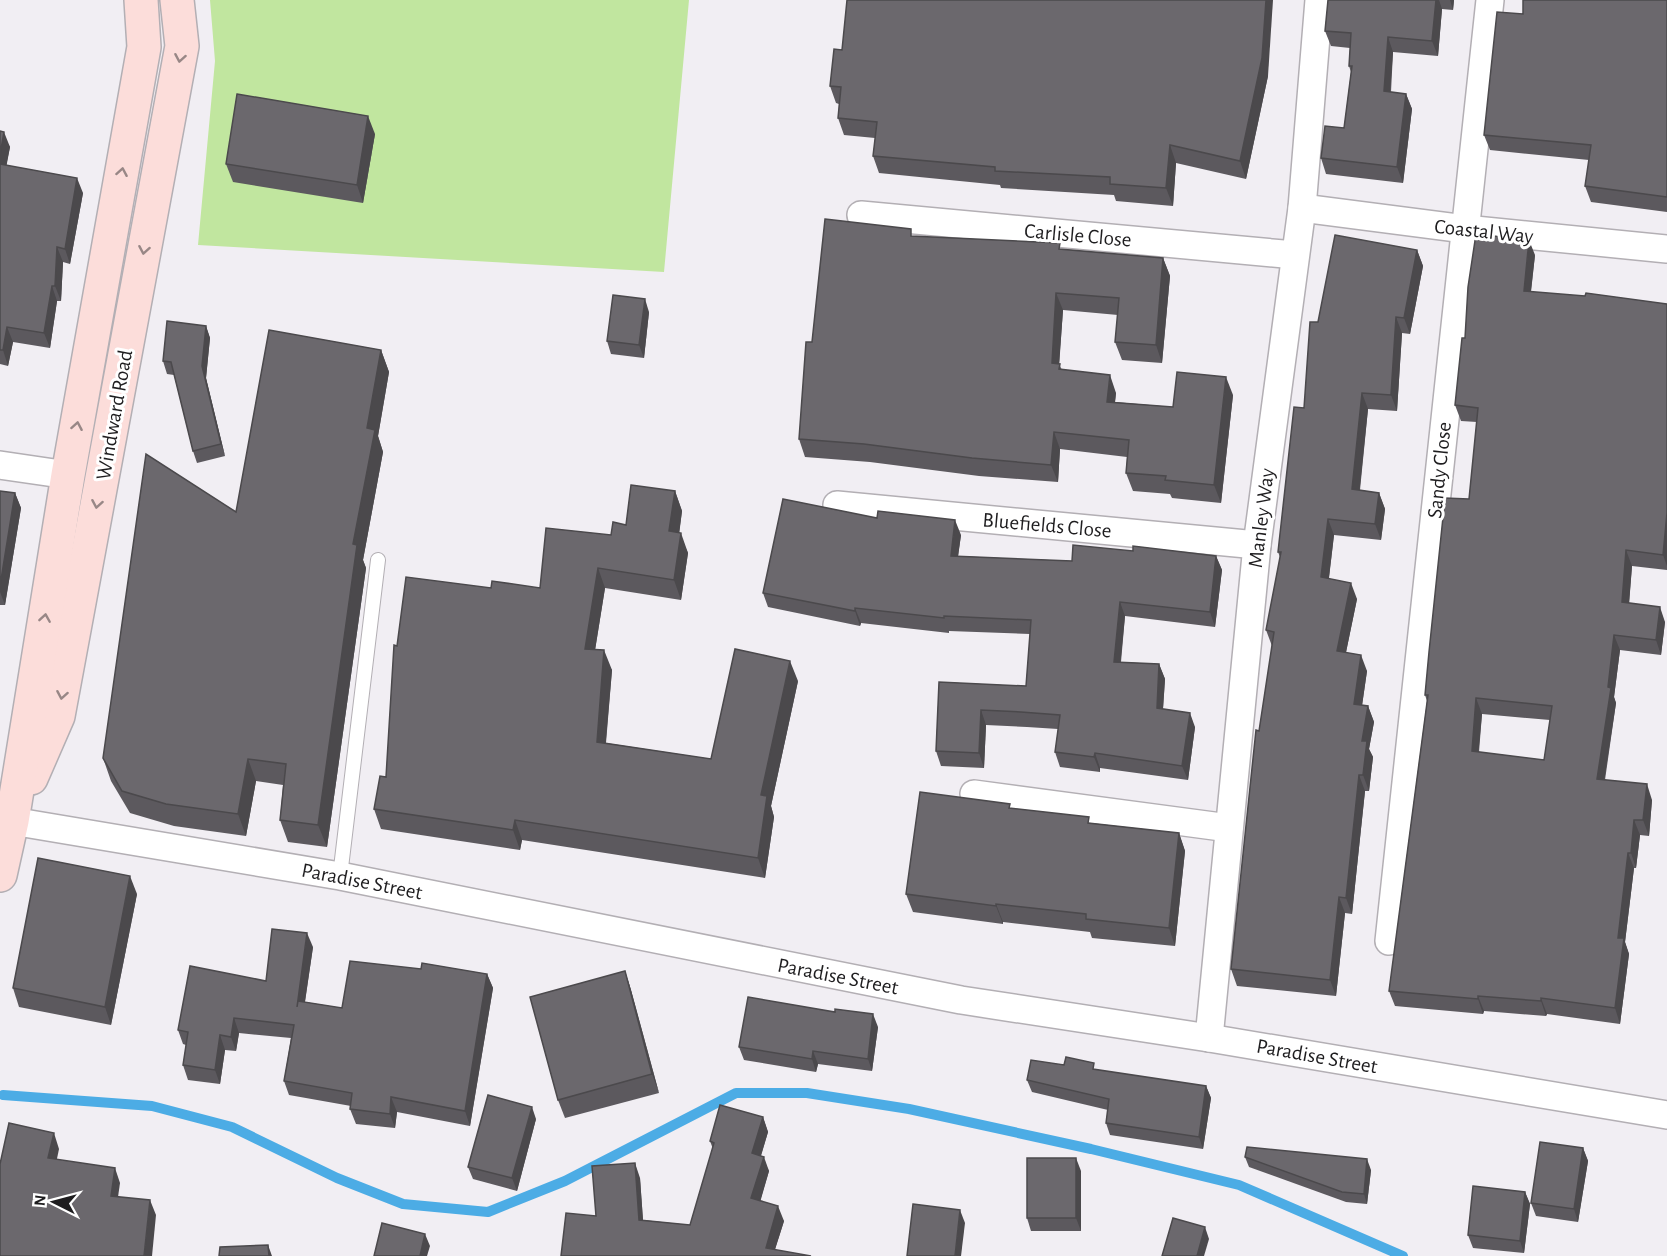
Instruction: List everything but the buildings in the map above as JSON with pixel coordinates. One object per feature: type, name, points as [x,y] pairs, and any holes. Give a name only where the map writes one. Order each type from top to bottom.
[{"type":"main road","name":"Windward Road","points":[[0,875],[12,821],[68,475],[144,47],[141,0]]},
{"type":"main road","name":"Windward Road","points":[[12,821],[58,716],[182,46],[177,0]]},
{"type":"street","name":"Manley Way","points":[[1209,1038],[1257,545],[1302,208],[1318,0]]},
{"type":"street","name":"Sandy Close","points":[[1389,940],[1490,0]]},
{"type":"street","name":"Coastal Way","points":[[1302,208],[1465,229],[1667,249]]},
{"type":"street","name":"Carlisle Close","points":[[861,215],[1294,255]]},
{"type":"street","points":[[0,465],[68,475]]},
{"type":"street","name":"Bluefields Close","points":[[837,506],[1257,545]]},
{"type":"street","points":[[974,795],[1229,828]]},
{"type":"street","name":"Paradise Street","points":[[12,821],[340,876],[961,1000],[1209,1038],[1667,1115]]},
{"type":"lane","points":[[340,876],[378,560]]},
{"type":"green space","points":[[210,0],[689,0],[664,272],[198,245],[215,61]]},
{"type":"waterway","points":[[3,1095],[152,1106],[232,1127],[337,1178],[403,1204],[488,1212],[565,1181],[736,1093],[807,1093],[909,1109],[1091,1149],[1239,1185],[1403,1256]]}]
